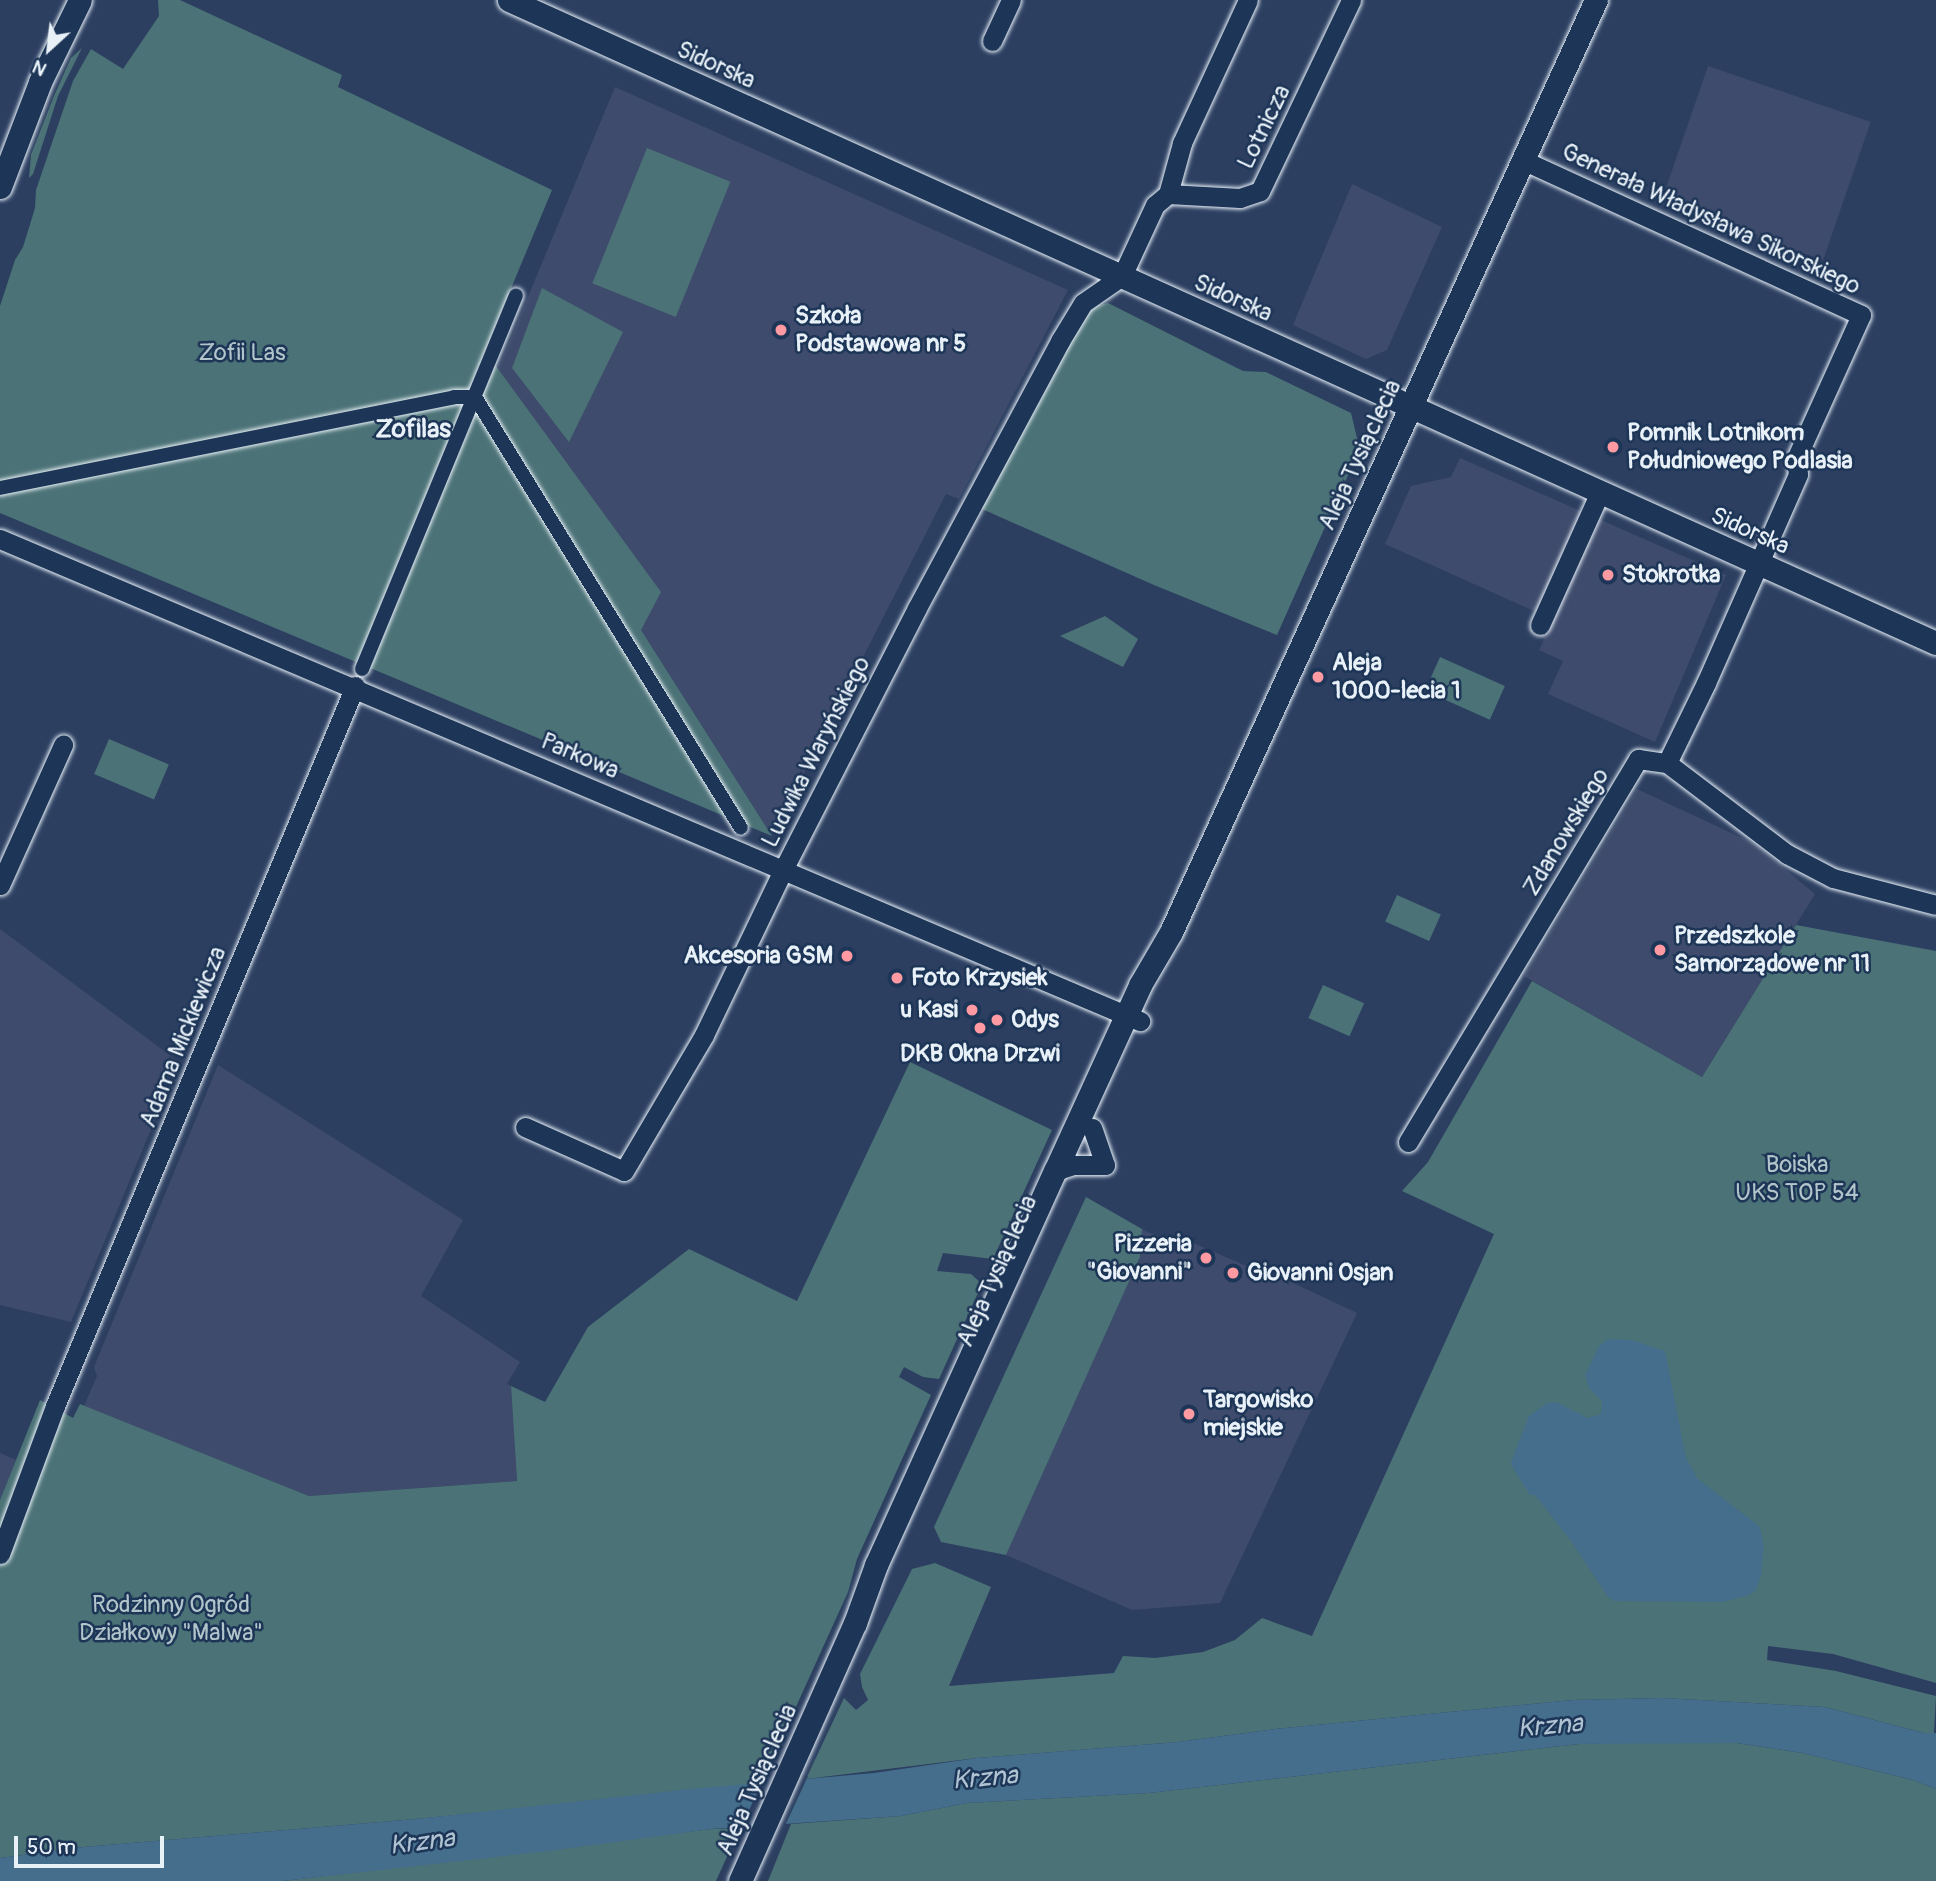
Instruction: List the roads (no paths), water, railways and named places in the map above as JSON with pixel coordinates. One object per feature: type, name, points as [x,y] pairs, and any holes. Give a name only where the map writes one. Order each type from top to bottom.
[{"type":"street","points":[[0,187],[40,82],[80,0]]},
{"type":"street","name":"Sidorska","points":[[509,0],[1936,643]]},
{"type":"street","points":[[992,41],[1011,0]]},
{"type":"street","points":[[1122,276],[1154,205],[1167,194],[1182,143],[1248,0]]},
{"type":"street","name":"Lotnicza","points":[[1167,194],[1240,198],[1260,191],[1351,0]]},
{"type":"street","name":"Aleja Tysiąclecia","points":[[1065,1168],[1092,1128],[1133,1018],[1140,985],[1171,932],[1596,0]]},
{"type":"street","name":"Generała Władysława Sikorskiego","points":[[1523,160],[1861,315],[1796,459],[1798,474],[1758,564]]},
{"type":"street","name":"Ludwika Waryńskiego","points":[[525,1127],[624,1171],[704,1035],[784,868],[917,608],[1060,341],[1083,303],[1122,276]]},
{"type":"street","points":[[358,678],[516,295]]},
{"type":"street","points":[[0,488],[454,397],[475,397]]},
{"type":"street","points":[[475,397],[741,828]]},
{"type":"street","points":[[1539,625],[1600,492]]},
{"type":"street","name":"Parkowa","points":[[0,539],[358,678],[784,868],[1133,1018]]},
{"type":"street","points":[[1758,564],[1706,683],[1667,763],[1787,854],[1833,878],[1936,905]]},
{"type":"street","name":"Adama Mickiewicza","points":[[0,1554],[55,1406],[358,678]]},
{"type":"street","points":[[0,885],[62,745]]},
{"type":"street","name":"Zdanowskiego","points":[[1408,1142],[1638,759],[1667,763]]},
{"type":"street","name":"Aleja Tysiąclecia","points":[[741,1879],[855,1623],[888,1573],[1133,1018]]},
{"type":"street","points":[[1065,1168],[1105,1165],[1092,1128]]},
{"type":"water","points":[[1608,1339],[1632,1340],[1665,1351],[1686,1458],[1697,1478],[1760,1527],[1764,1546],[1761,1575],[1756,1590],[1749,1595],[1723,1602],[1615,1601],[1608,1597],[1571,1541],[1535,1495],[1530,1495],[1514,1470],[1511,1462],[1529,1416],[1547,1403],[1556,1402],[1588,1418],[1601,1414],[1602,1401],[1589,1388],[1585,1375],[1599,1346]]},
{"type":"water","name":"Krzna","points":[[1663,1698],[1825,1707],[1924,1733],[1936,1733],[1936,1789],[1913,1780],[1802,1753],[1737,1743],[1579,1744],[1149,1793],[967,1803],[901,1816],[711,1829],[549,1851],[283,1881],[0,1881],[0,1858],[84,1847],[416,1819],[690,1789],[874,1773],[977,1758],[1178,1742],[1275,1729],[1573,1700]]},
{"type":"place","name":"Szkoła Podstawowa nr 5","points":[[781,330]]},
{"type":"place","name":"Pomnik Lotnikom Południowego Podlasia","points":[[1613,447]]},
{"type":"place","name":"Stokrotka","points":[[1608,575]]},
{"type":"place","name":"Aleja 1000-lecia 1","points":[[1318,677]]},
{"type":"place","name":"Przedszkole Samorządowe nr 11","points":[[1660,950]]},
{"type":"place","name":"Akcesoria GSM","points":[[847,956]]},
{"type":"place","name":"Foto Krzysiek","points":[[897,978]]},
{"type":"place","name":"u Kasi","points":[[972,1010]]},
{"type":"place","name":"Odys","points":[[997,1020]]},
{"type":"place","name":"DKB Okna Drzwi","points":[[980,1028]]},
{"type":"place","name":"Pizzeria \"Giovanni\"","points":[[1206,1258]]},
{"type":"place","name":"Giovanni Osjan","points":[[1233,1273]]},
{"type":"place","name":"Targowisko miejskie","points":[[1189,1414]]},
{"type":"district","name":"Zofilas","points":[[413,430]]},
{"type":"park label","name":"Zofii Las","points":[[242,353]]},
{"type":"park label","name":"Boiska UKS TOP 54","points":[[1797,1179]]},
{"type":"park label","name":"Rodzinny Ogród Działkowy \"Malwa\"","points":[[171,1619]]}]
